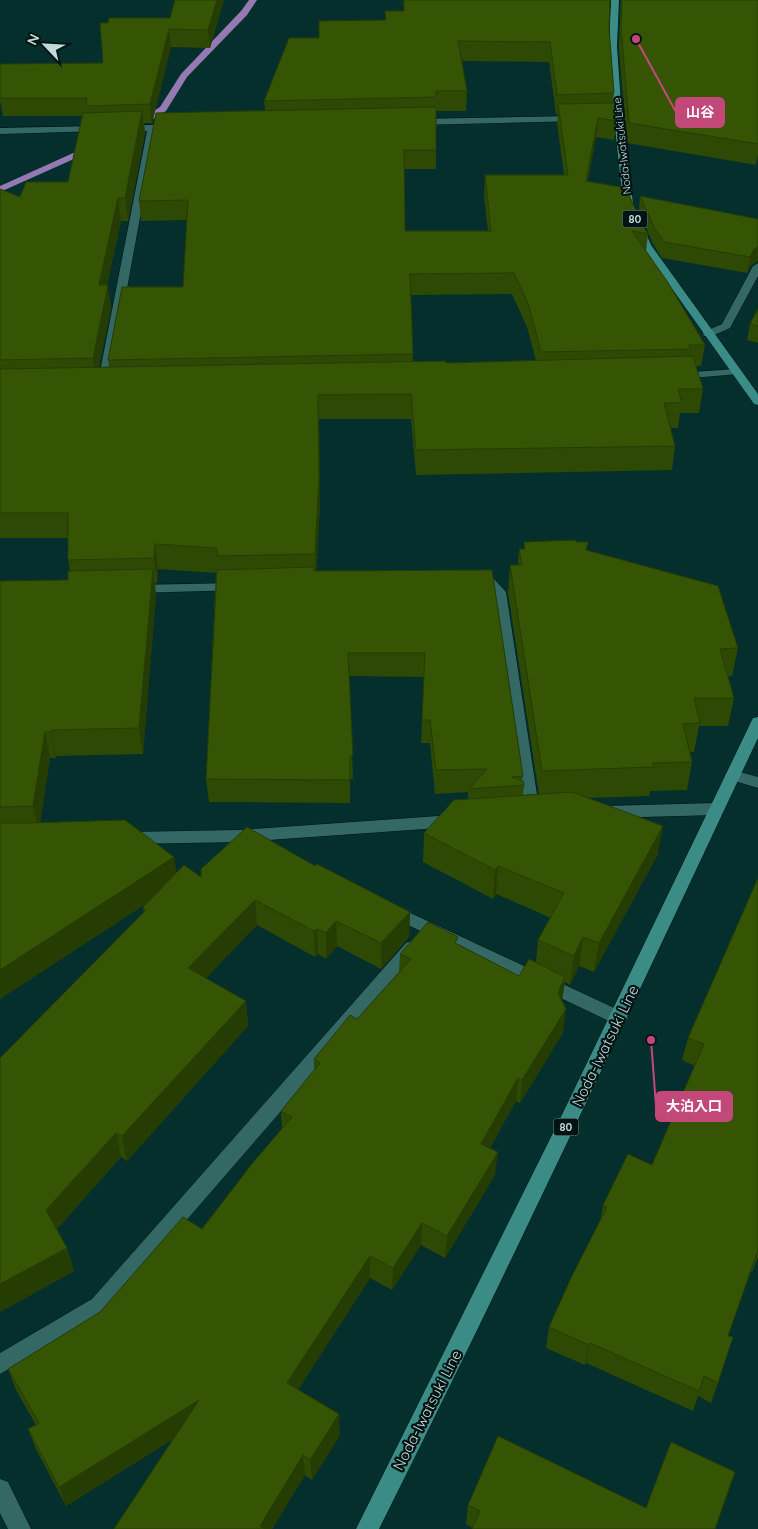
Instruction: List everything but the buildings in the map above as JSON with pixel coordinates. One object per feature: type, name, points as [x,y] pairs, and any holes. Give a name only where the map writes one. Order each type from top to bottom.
[{"type":"main road","name":"Noda-Iwatsuki Line","points":[[615,0],[613,118],[628,203],[646,245],[758,402]]},
{"type":"main road","name":"Noda-Iwatsuki Line","points":[[367,1529],[449,1368],[619,1018],[758,722]]},
{"type":"street","points":[[410,122],[588,118]]},
{"type":"street","points":[[0,130],[182,127]]},
{"type":"street","points":[[103,387],[152,128]]},
{"type":"street","points":[[708,334],[726,326],[758,266]]},
{"type":"street","points":[[746,290],[758,292]]},
{"type":"street","points":[[663,377],[735,372]]},
{"type":"street","points":[[458,581],[488,580],[495,585],[499,592],[532,815]]},
{"type":"street","points":[[120,590],[249,586]]},
{"type":"street","points":[[733,775],[758,783]]},
{"type":"street","points":[[590,813],[716,809]]},
{"type":"street","points":[[513,816],[552,814]]},
{"type":"street","points":[[110,838],[240,836],[464,820]]},
{"type":"street","points":[[240,836],[265,848]]},
{"type":"street","points":[[378,903],[619,1018]]},
{"type":"street","points":[[0,1364],[99,1306],[430,928]]},
{"type":"street","points":[[0,1490],[20,1529]]},
{"type":"waterway","points":[[145,120],[163,109],[184,76],[244,13],[253,0]]},
{"type":"waterway","points":[[0,189],[91,148]]},
{"type":"place","name":"山谷","points":[[636,39]]},
{"type":"place","name":"大泊入口","points":[[651,1040]]}]
